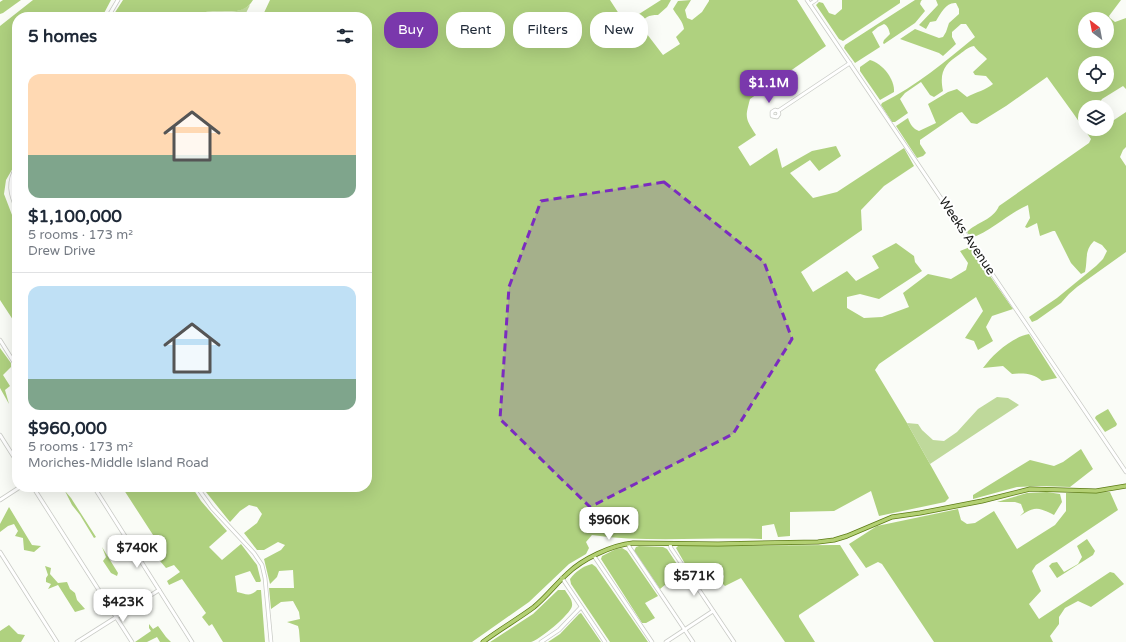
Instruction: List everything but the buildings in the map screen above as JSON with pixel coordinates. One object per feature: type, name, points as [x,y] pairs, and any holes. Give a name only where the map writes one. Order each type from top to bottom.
[{"type":"main road","points":[[483,642],[535,606],[571,570],[594,556],[628,544],[818,542],[834,540],[847,536],[892,517],[982,501],[1022,490],[1096,491],[1126,486]]},
{"type":"street","points":[[111,12],[118,0]]},
{"type":"street","name":"Weeks Avenue","points":[[807,0],[1126,472]]},
{"type":"street","points":[[810,4],[816,0]]},
{"type":"street","points":[[778,111],[850,63]]},
{"type":"street","points":[[12,176],[10,186],[12,198]]},
{"type":"street","points":[[0,340],[12,359]]},
{"type":"street","points":[[0,435],[12,454]]},
{"type":"street","points":[[0,500],[12,492]]},
{"type":"street","points":[[36,492],[132,642]]},
{"type":"street","points":[[97,492],[192,642]]},
{"type":"street","points":[[201,492],[212,508],[254,553],[262,565],[265,578],[271,642]]},
{"type":"street","points":[[628,544],[693,642]]},
{"type":"street","points":[[670,544],[671,548],[734,642]]},
{"type":"street","points":[[0,552],[57,642]]},
{"type":"street","points":[[594,556],[652,642]]},
{"type":"street","points":[[562,578],[606,642]]},
{"type":"street","points":[[77,642],[159,590]]},
{"type":"street","points":[[541,642],[559,630],[581,607]]},
{"type":"street","points":[[666,642],[713,611]]},
{"type":"highlighted area","points":[[664,182],[764,262],[792,339],[733,434],[590,507],[500,419],[509,287],[541,201]]},
{"type":"green space","points":[[3,0],[21,0],[0,14],[0,2]]},
{"type":"green space","points":[[33,0],[111,0],[105,12],[18,12]]},
{"type":"green space","points":[[123,0],[253,0],[248,6],[241,10],[234,11],[115,12]]},
{"type":"green space","points":[[270,0],[610,0],[618,12],[590,12],[590,48],[648,48],[648,35],[663,55],[680,44],[676,37],[684,29],[681,21],[673,9],[678,1],[691,0],[685,10],[687,18],[692,20],[702,12],[709,0],[797,0],[826,46],[750,99],[747,110],[747,118],[756,135],[738,147],[750,166],[777,148],[782,168],[812,151],[836,146],[841,156],[819,171],[810,160],[790,173],[813,198],[837,192],[904,148],[914,166],[884,186],[861,210],[862,230],[801,272],[813,292],[847,271],[856,281],[879,268],[872,256],[896,243],[914,256],[915,262],[922,271],[879,299],[860,294],[847,297],[847,308],[864,318],[882,317],[909,307],[903,293],[928,274],[951,279],[966,270],[968,263],[960,251],[970,247],[1013,309],[992,316],[986,327],[993,341],[978,350],[974,341],[965,338],[983,311],[976,297],[879,364],[875,370],[949,498],[945,502],[879,516],[871,491],[834,511],[790,512],[790,536],[778,537],[774,524],[762,526],[762,539],[634,539],[592,535],[586,542],[589,548],[586,554],[569,564],[529,602],[472,642],[300,642],[298,626],[287,622],[300,619],[299,612],[293,601],[281,602],[271,609],[269,588],[294,588],[293,570],[279,571],[277,577],[270,584],[264,559],[281,550],[285,545],[278,542],[264,550],[257,550],[244,533],[257,523],[262,514],[257,507],[249,505],[240,511],[230,522],[206,492],[372,492],[372,12],[264,12]]},
{"type":"green space","points":[[661,0],[671,0],[667,7],[658,15],[648,17],[648,12],[642,12]]},
{"type":"green space","points":[[842,0],[900,0],[900,3],[843,41],[839,39],[816,5],[819,2],[823,3],[829,13],[835,15],[842,9]]},
{"type":"green space","points":[[915,0],[922,0],[920,4],[925,11],[915,23],[884,44],[884,40],[890,34],[889,30],[884,24],[878,27],[872,32],[880,47],[855,63],[844,48],[845,45]]},
{"type":"green space","points":[[936,0],[1121,0],[1112,12],[1078,12],[1078,48],[1114,48],[1114,21],[1126,18],[1126,89],[1123,86],[1114,92],[1114,56],[1078,56],[1078,92],[1113,92],[1101,100],[1078,100],[1078,120],[1047,77],[1006,106],[977,124],[971,123],[962,112],[959,113],[920,140],[920,144],[926,153],[917,158],[896,126],[908,118],[912,126],[919,131],[936,123],[928,104],[948,92],[957,89],[967,97],[993,84],[986,76],[975,75],[973,72],[987,59],[974,46],[970,47],[950,61],[944,69],[942,78],[943,91],[934,97],[930,95],[921,82],[905,93],[900,99],[908,113],[895,122],[892,122],[881,105],[882,103],[919,81],[975,37],[966,24],[961,24],[952,32],[952,37],[956,44],[943,56],[939,53],[900,39],[915,29],[939,38],[943,37],[949,23],[959,14],[959,9],[956,3],[949,4],[936,21],[930,22],[926,29],[919,25],[938,5]]},
{"type":"green space","points":[[250,5],[246,12],[234,12]]},
{"type":"green space","points":[[12,17],[12,170],[6,180],[4,194],[12,215],[12,318],[0,300],[0,26]]},
{"type":"green space","points":[[870,60],[879,64],[887,72],[894,87],[894,92],[880,100],[860,71],[860,67]]},
{"type":"green space","points":[[1126,112],[1126,147],[1120,157],[1126,166],[1126,252],[1077,287],[1061,303],[1032,322],[1029,317],[1057,298],[1096,266],[1103,259],[1107,251],[1102,245],[1094,241],[1089,248],[1085,272],[1081,274],[1071,263],[1055,231],[1040,236],[1037,223],[1027,228],[1025,227],[1030,218],[1028,205],[979,235],[971,238],[967,232],[993,215],[999,206],[1089,143],[1091,139],[1089,136],[1114,136],[1114,120]]},
{"type":"green space","points":[[1029,334],[1057,378],[1042,381],[1035,376],[1028,374],[1012,374],[1003,366],[983,368],[1003,347],[1016,339]]},
{"type":"green space","points":[[0,348],[11,363],[11,367],[3,375],[10,386],[5,390],[9,404],[0,388]]},
{"type":"green space","points":[[997,397],[1008,398],[1019,405],[930,464],[907,423],[918,424],[933,440],[944,441],[957,432],[978,409]]},
{"type":"green space","points":[[1108,409],[1117,424],[1105,432],[1095,418]]},
{"type":"green space","points":[[1081,449],[1093,469],[1070,487],[1017,487],[973,499],[973,495],[1030,460],[1054,466],[1063,462]]},
{"type":"green space","points":[[66,492],[96,537],[94,538],[72,505]]},
{"type":"green space","points":[[125,492],[195,492],[201,501],[227,531],[209,547],[222,560],[241,544],[257,565],[260,582],[256,582],[250,571],[235,576],[237,592],[252,594],[257,590],[261,590],[265,642],[223,642],[212,624],[209,626],[202,617],[206,613],[182,579],[169,585],[167,581],[180,572],[174,565],[166,568],[160,561],[166,557],[161,547],[141,558],[136,550],[155,538]]},
{"type":"green space","points":[[1047,492],[1060,494],[1062,502],[1054,515],[1044,510],[1033,509],[1020,516],[1024,512],[1021,504],[1015,502],[997,502],[1027,493]]},
{"type":"green space","points":[[1110,492],[1118,510],[1036,565],[1032,571],[1041,591],[1029,604],[1039,619],[1110,572],[1114,573],[1124,584],[1091,607],[1078,601],[1065,608],[1059,617],[1059,624],[1050,636],[1053,642],[934,642],[882,564],[878,562],[866,568],[849,544],[877,526],[958,509],[961,520],[967,524],[975,523],[994,511],[1017,549],[1055,525],[1066,511],[1066,493]]},
{"type":"green space","points":[[9,507],[32,545],[41,546],[34,552],[24,550],[23,538],[15,536],[18,531],[14,524],[8,526],[0,532],[0,524]]},
{"type":"green space","points":[[1087,539],[1095,551],[1093,555],[1057,578],[1049,566],[1052,563],[1057,562],[1064,572],[1078,564],[1082,557],[1077,546]]},
{"type":"green space","points":[[840,545],[859,575],[799,615],[815,642],[785,642],[741,578],[725,586],[722,583],[724,576],[718,569],[713,567],[701,571],[688,569],[676,548],[678,546]]},
{"type":"green space","points":[[102,547],[118,573],[117,576],[111,573],[103,561],[106,557]]},
{"type":"green space","points":[[636,547],[663,547],[667,549],[681,570],[670,578],[671,580],[660,589],[634,551]]},
{"type":"green space","points":[[622,548],[627,551],[658,596],[645,603],[655,618],[646,623],[642,623],[601,559],[602,556],[616,549]]},
{"type":"green space","points":[[592,564],[596,567],[648,642],[610,642],[571,584],[570,579],[574,574],[582,568]]},
{"type":"green space","points":[[45,566],[51,568],[50,574],[58,583],[67,582],[70,589],[75,593],[77,600],[85,609],[75,612],[58,585],[48,589],[51,584],[46,582],[48,575]]},
{"type":"green space","points":[[558,590],[565,590],[571,600],[572,606],[566,615],[547,632],[531,642],[490,642],[533,614]]},
{"type":"green space","points":[[110,601],[117,602],[128,607],[116,613]]},
{"type":"green space","points":[[581,613],[601,642],[548,642],[560,634]]},
{"type":"green space","points":[[149,624],[153,629],[158,626],[171,642],[160,642],[157,637],[147,642],[135,642],[151,631]]},
{"type":"green space","points":[[9,625],[18,634],[25,635],[21,642],[0,642],[0,631]]}]
